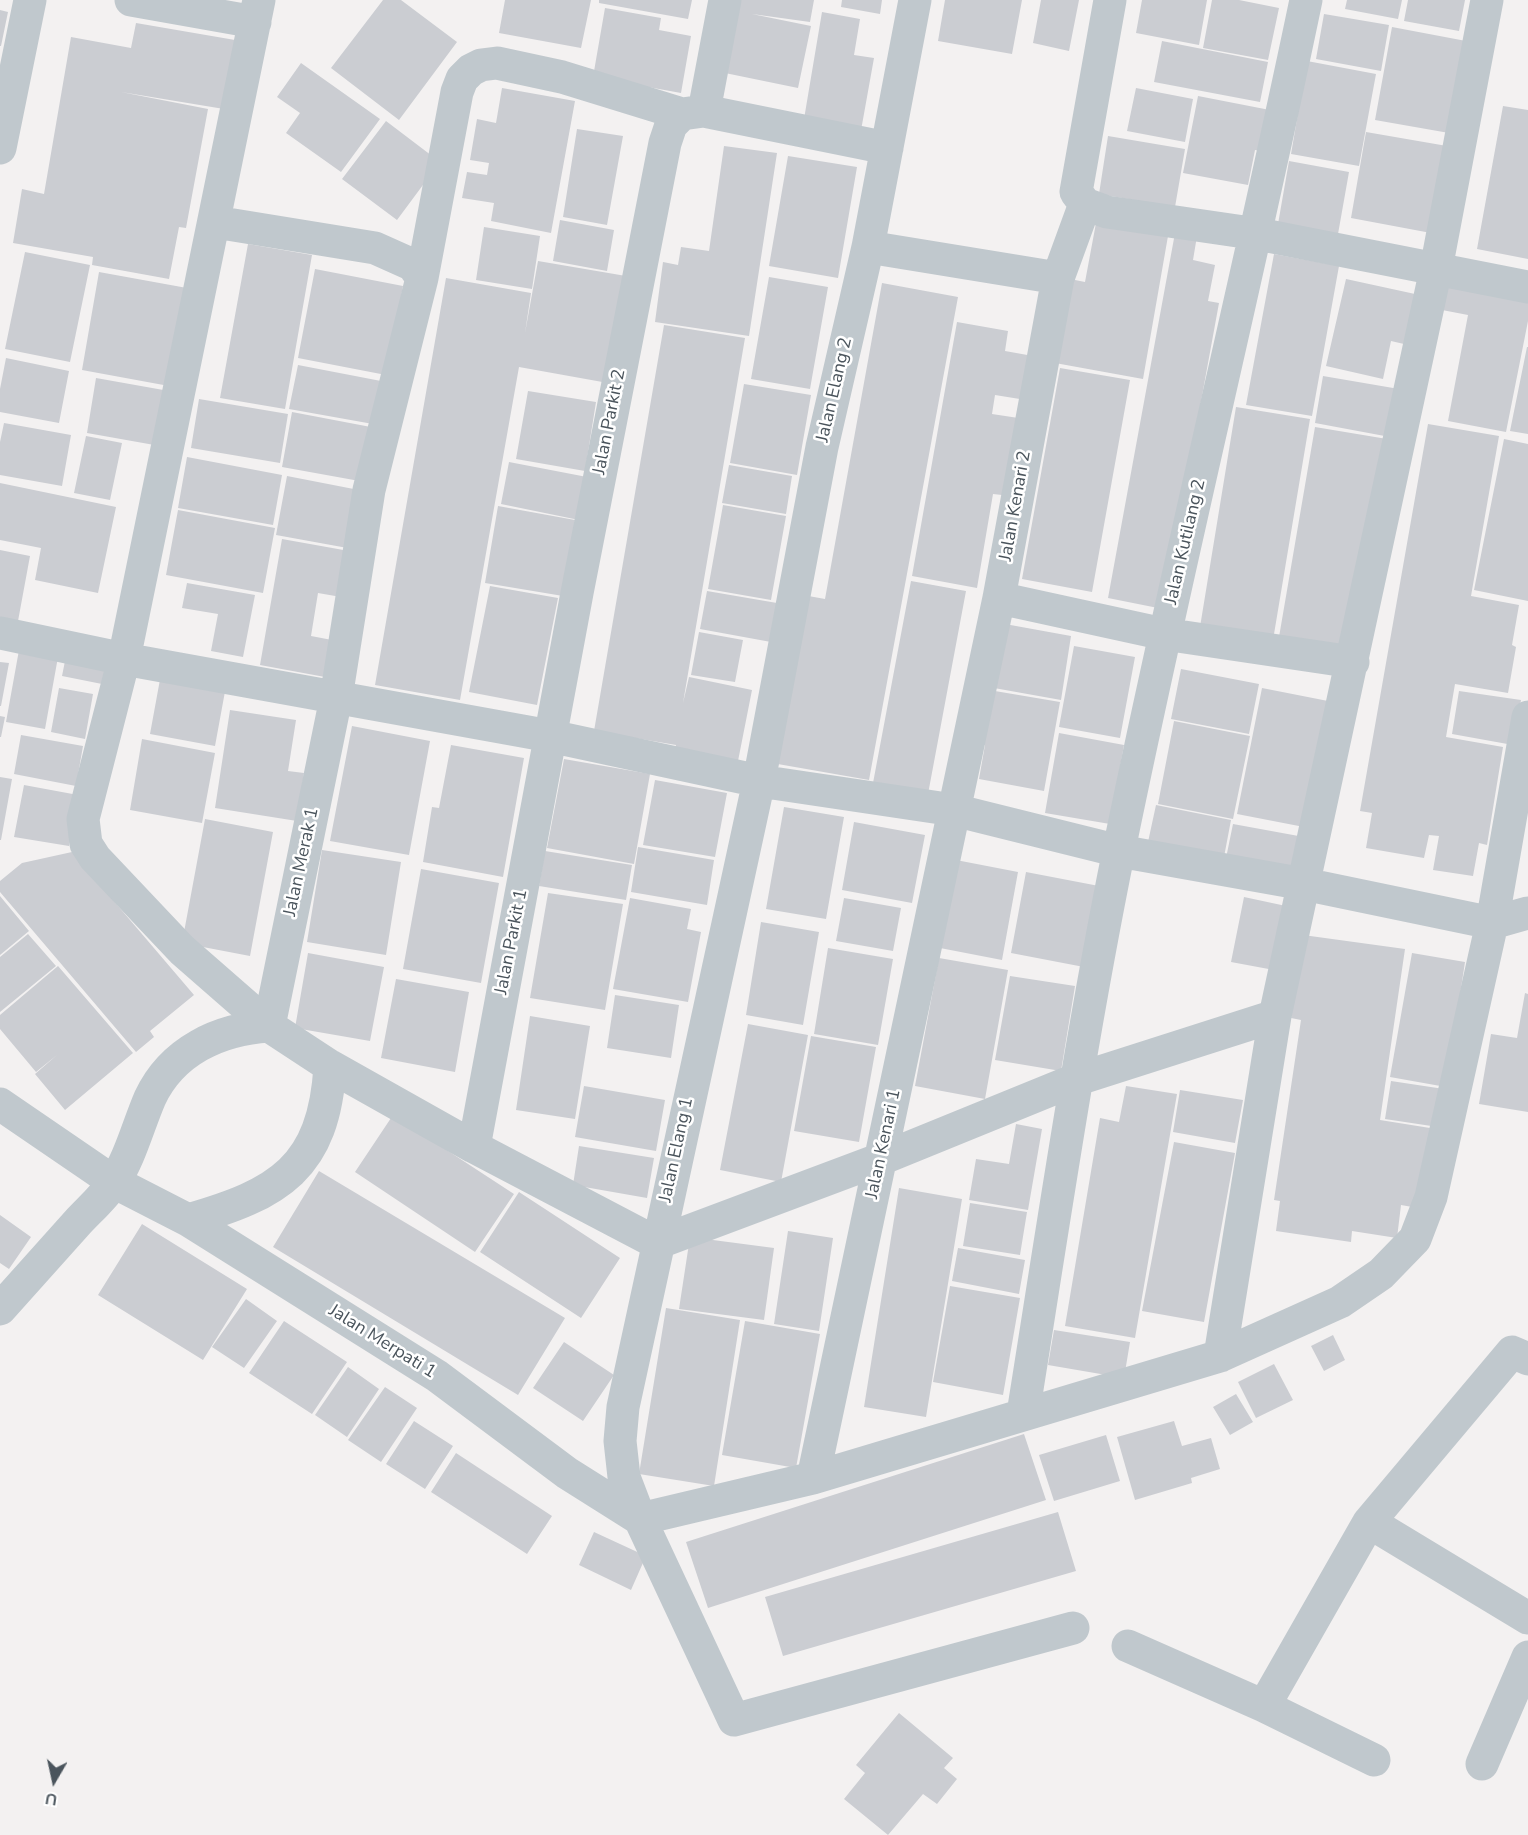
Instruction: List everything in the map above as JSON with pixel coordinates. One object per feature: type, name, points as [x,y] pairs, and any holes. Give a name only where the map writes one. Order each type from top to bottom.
[{"type":"street","points":[[0,148],[30,0]]},
{"type":"street","points":[[131,0],[257,11],[124,659],[83,819],[86,844],[107,873],[182,950],[269,1026],[330,1066],[474,1147],[657,1243],[881,1159],[1076,1080],[1275,1016]]},
{"type":"street","name":"Jalan Parkit 2","points":[[550,736],[665,143],[671,125],[693,113],[725,0]]},
{"type":"street","name":"Jalan Elang 2","points":[[759,780],[822,447],[868,247],[915,0]]},
{"type":"street","points":[[1110,0],[1076,192],[1085,204],[1107,212],[1257,234],[1528,287]]},
{"type":"street","name":"Jalan Kutilang 2","points":[[1023,1414],[1076,1080],[1119,851],[1164,634],[1257,234],[1306,0]]},
{"type":"street","points":[[1220,1356],[1275,1016],[1436,269],[1487,0]]},
{"type":"street","name":"Jalan Merak 1","points":[[269,1026],[336,698],[369,490],[422,278],[457,92],[462,79],[471,70],[481,65],[497,63],[562,77],[693,113],[887,148]]},
{"type":"street","name":"Jalan Kenari 2","points":[[954,810],[999,598],[1058,278],[1085,204]]},
{"type":"street","points":[[214,222],[375,248],[413,265],[422,278]]},
{"type":"street","points":[[868,247],[1058,278]]},
{"type":"street","points":[[999,598],[1164,634],[1353,662]]},
{"type":"street","points":[[0,633],[124,659],[550,736],[759,780],[954,810],[1119,851],[1304,884],[1492,923],[1528,913]]},
{"type":"street","points":[[640,1519],[813,1478],[1220,1356],[1340,1302],[1381,1274],[1415,1239],[1431,1197],[1492,923],[1528,717]]},
{"type":"street","name":"Jalan Parkit 1","points":[[474,1147],[550,736]]},
{"type":"street","name":"Jalan Elang 1","points":[[759,780],[623,1407],[620,1441],[624,1477],[640,1519],[734,1720],[1073,1628]]},
{"type":"street","name":"Jalan Kenari 1","points":[[813,1478],[954,810]]},
{"type":"street","points":[[0,1308],[114,1182],[151,1096],[164,1076],[179,1060],[201,1043],[223,1033],[246,1027],[269,1026]]},
{"type":"street","points":[[188,1220],[229,1208],[263,1193],[286,1178],[305,1155],[321,1127],[328,1098],[330,1066]]},
{"type":"street","name":"Jalan Merpati 1","points":[[0,1104],[114,1182],[188,1220],[437,1376],[567,1473],[640,1519]]},
{"type":"street","points":[[1264,1706],[1369,1522],[1512,1352],[1528,1359]]},
{"type":"street","points":[[1369,1522],[1528,1618]]},
{"type":"street","points":[[1128,1646],[1264,1706],[1374,1760]]},
{"type":"street","points":[[1482,1764],[1528,1657]]},
{"type":"building","points":[[383,0],[401,0],[457,42],[399,120],[331,68]]},
{"type":"building","points":[[505,0],[591,0],[581,48],[499,33]]},
{"type":"building","points":[[599,0],[692,0],[688,19],[599,3]]},
{"type":"building","points":[[740,0],[814,0],[810,22],[752,14],[811,26],[798,88],[725,73]]},
{"type":"building","points":[[842,0],[882,0],[880,14],[841,7]]},
{"type":"building","points":[[945,0],[1022,0],[1012,54],[938,41]]},
{"type":"building","points":[[1041,0],[1079,0],[1069,51],[1033,43]]},
{"type":"building","points":[[1142,0],[1207,0],[1199,45],[1136,33]]},
{"type":"building","points":[[1212,0],[1239,0],[1279,8],[1268,60],[1203,48]]},
{"type":"building","points":[[1347,0],[1402,0],[1398,19],[1345,9]]},
{"type":"building","points":[[1408,0],[1465,0],[1459,31],[1404,21]]},
{"type":"building","points":[[605,8],[661,18],[659,30],[691,36],[681,93],[593,77]]},
{"type":"building","points":[[0,10],[8,12],[1,46],[0,46]]},
{"type":"building","points":[[822,12],[860,19],[854,55],[874,58],[860,136],[803,125]]},
{"type":"building","points":[[1324,14],[1389,25],[1381,71],[1316,59]]},
{"type":"building","points":[[136,23],[235,40],[224,109],[121,92],[208,109],[186,228],[179,227],[169,279],[92,265],[93,257],[13,243],[22,189],[44,194],[71,37],[131,48]]},
{"type":"building","points":[[1392,27],[1466,41],[1449,133],[1375,120]]},
{"type":"building","points":[[1162,41],[1268,62],[1260,102],[1154,82]]},
{"type":"building","points":[[1307,61],[1376,74],[1359,166],[1291,154]]},
{"type":"building","points":[[301,63],[380,119],[341,172],[286,133],[300,113],[277,97]]},
{"type":"building","points":[[502,88],[575,101],[551,233],[491,221],[494,203],[462,198],[467,172],[487,175],[489,163],[470,160],[477,119],[496,123]]},
{"type":"building","points":[[1136,88],[1193,99],[1185,142],[1127,131]]},
{"type":"building","points":[[1198,96],[1275,111],[1267,152],[1255,150],[1248,185],[1183,173]]},
{"type":"building","points":[[1503,106],[1528,110],[1528,259],[1477,249]]},
{"type":"building","points":[[386,121],[440,162],[397,220],[342,179]]},
{"type":"building","points":[[577,129],[623,136],[607,225],[563,217]]},
{"type":"building","points":[[1366,132],[1447,146],[1431,233],[1351,218]]},
{"type":"building","points":[[1108,136],[1185,149],[1175,207],[1099,194]]},
{"type":"building","points":[[724,146],[777,153],[749,336],[655,322],[663,262],[678,265],[681,247],[709,251]]},
{"type":"building","points":[[788,156],[857,167],[838,278],[769,266]]},
{"type":"building","points":[[1289,161],[1349,172],[1338,234],[1278,224]]},
{"type":"building","points":[[560,220],[614,230],[607,271],[553,261]]},
{"type":"building","points":[[1096,223],[1168,236],[1143,379],[1055,363],[1070,279],[1085,282]]},
{"type":"building","points":[[484,227],[540,236],[532,289],[476,280]]},
{"type":"building","points":[[1175,233],[1197,236],[1193,260],[1215,265],[1208,301],[1219,303],[1163,609],[1108,598]]},
{"type":"building","points":[[248,244],[312,255],[285,409],[220,398]]},
{"type":"building","points":[[25,252],[90,265],[70,362],[5,349]]},
{"type":"building","points":[[1274,254],[1339,266],[1312,416],[1246,405]]},
{"type":"building","points":[[538,261],[626,276],[608,383],[519,367],[460,700],[375,685],[446,278],[531,293],[525,333]]},
{"type":"building","points":[[315,269],[403,286],[386,375],[298,358]]},
{"type":"building","points":[[99,272],[187,288],[169,386],[82,370]]},
{"type":"building","points":[[769,277],[828,287],[810,389],[751,379]]},
{"type":"building","points":[[1346,279],[1415,294],[1404,344],[1391,341],[1383,379],[1326,366]]},
{"type":"building","points":[[882,283],[958,297],[869,780],[772,763],[803,595],[825,599]]},
{"type":"building","points":[[1446,286],[1528,302],[1528,321],[1506,432],[1448,421],[1468,315],[1442,310]]},
{"type":"building","points":[[957,322],[1008,331],[1005,351],[1033,356],[1026,400],[995,395],[992,414],[1025,419],[1011,496],[993,494],[977,588],[912,576]]},
{"type":"building","points":[[664,325],[745,338],[683,703],[689,677],[752,690],[738,761],[675,750],[676,745],[594,731]]},
{"type":"building","points":[[1528,347],[1528,434],[1510,431]]},
{"type":"building","points":[[6,358],[69,371],[59,423],[0,412],[0,389]]},
{"type":"building","points":[[298,365],[381,381],[373,424],[289,409]]},
{"type":"building","points":[[1060,368],[1130,380],[1092,592],[1022,579]]},
{"type":"building","points":[[1323,376],[1399,389],[1390,437],[1315,423]]},
{"type":"building","points":[[96,378],[169,391],[160,446],[87,433]]},
{"type":"building","points":[[744,384],[811,395],[797,475],[730,463]]},
{"type":"building","points":[[528,391],[596,402],[585,471],[516,459]]},
{"type":"building","points":[[199,399],[288,414],[280,463],[191,448]]},
{"type":"building","points":[[1236,407],[1310,419],[1273,640],[1200,627]]},
{"type":"building","points":[[292,412],[376,428],[365,482],[282,467]]},
{"type":"building","points":[[4,423],[71,435],[62,486],[0,475],[0,442]]},
{"type":"building","points":[[1428,424],[1499,436],[1471,596],[1519,605],[1512,645],[1516,647],[1508,693],[1455,684],[1446,737],[1503,747],[1487,845],[1479,843],[1473,876],[1433,870],[1439,836],[1429,835],[1424,858],[1366,848],[1372,813],[1360,811]]},
{"type":"building","points":[[1315,427],[1387,439],[1351,649],[1279,637]]},
{"type":"building","points":[[86,436],[122,443],[110,500],[74,493]]},
{"type":"building","points":[[1504,439],[1528,444],[1528,601],[1474,590]]},
{"type":"building","points":[[187,457],[282,475],[273,525],[178,508]]},
{"type":"building","points":[[509,462],[587,477],[579,520],[501,504]]},
{"type":"building","points":[[729,465],[792,476],[786,514],[722,503]]},
{"type":"building","points":[[287,476],[364,491],[353,549],[276,535]]},
{"type":"building","points":[[0,483],[116,507],[98,593],[35,580],[41,548],[0,540]]},
{"type":"building","points":[[723,505],[786,516],[771,600],[708,589]]},
{"type":"building","points":[[498,506],[575,520],[563,596],[485,583]]},
{"type":"building","points":[[178,510],[275,528],[263,593],[166,575]]},
{"type":"building","points":[[282,539],[349,551],[341,597],[318,593],[311,636],[332,640],[325,677],[260,665]]},
{"type":"building","points":[[0,550],[30,556],[18,621],[0,617]]},
{"type":"building","points":[[911,581],[966,591],[928,794],[873,783]]},
{"type":"building","points":[[187,583],[255,595],[243,657],[211,651],[218,614],[182,608]]},
{"type":"building","points":[[490,586],[558,598],[537,705],[469,692]]},
{"type":"building","points":[[707,591],[777,603],[771,642],[700,629]]},
{"type":"building","points":[[1005,624],[1071,636],[1061,700],[994,688]]},
{"type":"building","points":[[699,632],[743,640],[735,682],[691,675]]},
{"type":"building","points":[[1074,646],[1135,657],[1120,738],[1059,727]]},
{"type":"building","points":[[19,650],[58,657],[45,729],[6,722]]},
{"type":"building","points":[[66,656],[106,663],[102,684],[62,676]]},
{"type":"building","points":[[0,662],[9,663],[1,706],[0,706]]},
{"type":"building","points":[[1181,669],[1259,684],[1249,734],[1171,719]]},
{"type":"building","points":[[161,674],[226,686],[215,746],[150,734]]},
{"type":"building","points":[[59,688],[93,694],[85,739],[51,732]]},
{"type":"building","points":[[1262,688],[1328,701],[1304,827],[1237,814]]},
{"type":"building","points":[[989,690],[1060,702],[1044,791],[979,779],[985,745],[980,744]]},
{"type":"building","points":[[1459,691],[1521,700],[1513,745],[1452,734]]},
{"type":"building","points":[[230,710],[296,720],[288,771],[304,773],[297,821],[215,808]]},
{"type":"building","points":[[0,716],[5,717],[1,737],[0,737]]},
{"type":"building","points":[[1174,721],[1250,736],[1233,819],[1158,804]]},
{"type":"building","points":[[352,726],[430,741],[409,855],[330,841]]},
{"type":"building","points":[[1059,733],[1124,745],[1110,824],[1045,813]]},
{"type":"building","points":[[21,735],[83,746],[76,786],[14,774]]},
{"type":"building","points":[[142,739],[215,753],[202,823],[130,810]]},
{"type":"building","points":[[451,745],[524,758],[503,877],[423,862],[432,807],[439,808]]},
{"type":"building","points":[[564,759],[650,774],[634,864],[547,848]]},
{"type":"building","points":[[0,777],[12,779],[1,840],[0,840]]},
{"type":"building","points":[[655,780],[727,793],[715,857],[643,845]]},
{"type":"building","points":[[24,785],[78,795],[69,846],[14,837]]},
{"type":"building","points":[[1156,805],[1231,820],[1224,857],[1148,842]]},
{"type":"building","points":[[784,807],[844,817],[826,919],[766,909]]},
{"type":"building","points":[[205,819],[273,832],[250,956],[182,943]]},
{"type":"building","points":[[854,822],[925,835],[912,903],[842,890]]},
{"type":"building","points":[[1233,824],[1304,837],[1296,877],[1225,863]]},
{"type":"building","points":[[638,847],[714,860],[707,905],[631,892]]},
{"type":"building","points":[[322,850],[401,862],[386,955],[307,942]]},
{"type":"building","points":[[545,851],[632,865],[626,900],[539,886]]},
{"type":"building","points":[[72,852],[194,995],[150,1031],[154,1037],[136,1052],[0,892],[0,881],[22,863]]},
{"type":"building","points":[[956,860],[1018,872],[1002,960],[940,948]]},
{"type":"building","points":[[421,869],[499,883],[481,983],[403,969]]},
{"type":"building","points":[[1026,872],[1099,886],[1084,967],[1011,953]]},
{"type":"building","points":[[548,893],[623,904],[605,1010],[530,998]]},
{"type":"building","points":[[0,896],[29,931],[0,955]]},
{"type":"building","points":[[1244,897],[1286,906],[1274,970],[1231,962]]},
{"type":"building","points":[[630,898],[691,909],[687,929],[701,932],[688,1002],[613,989]]},
{"type":"building","points":[[844,898],[901,908],[893,951],[836,941]]},
{"type":"building","points":[[761,922],[819,932],[803,1025],[746,1015]]},
{"type":"building","points":[[28,934],[56,966],[0,1012],[0,957]]},
{"type":"building","points":[[1303,935],[1405,949],[1380,1120],[1430,1128],[1418,1208],[1401,1205],[1397,1238],[1352,1231],[1351,1242],[1276,1231],[1280,1201],[1274,1200],[1301,1020],[1291,1018]]},
{"type":"building","points":[[828,948],[893,959],[878,1045],[814,1034]]},
{"type":"building","points":[[308,953],[384,967],[370,1041],[295,1028]]},
{"type":"building","points":[[1412,953],[1465,962],[1446,1087],[1390,1077]]},
{"type":"building","points":[[939,958],[1008,970],[985,1099],[915,1086]]},
{"type":"building","points":[[58,966],[133,1053],[65,1110],[35,1074],[57,1055],[36,1072],[0,1029],[0,1015]]},
{"type":"building","points":[[1010,976],[1075,986],[1061,1071],[995,1060]]},
{"type":"building","points":[[396,979],[469,992],[455,1072],[381,1058]]},
{"type":"building","points":[[1525,993],[1528,994],[1528,1112],[1479,1104],[1491,1034],[1517,1038]]},
{"type":"building","points":[[615,995],[679,1005],[671,1058],[607,1048]]},
{"type":"building","points":[[530,1016],[590,1026],[575,1119],[516,1110]]},
{"type":"building","points":[[748,1024],[808,1035],[781,1182],[720,1170]]},
{"type":"building","points":[[811,1036],[876,1047],[859,1142],[794,1131]]},
{"type":"building","points":[[1391,1081],[1444,1089],[1438,1127],[1385,1119]]},
{"type":"building","points":[[584,1086],[665,1100],[656,1151],[575,1137]]},
{"type":"building","points":[[1126,1086],[1177,1094],[1135,1338],[1065,1326],[1100,1118],[1119,1122]]},
{"type":"building","points":[[1180,1090],[1243,1100],[1235,1143],[1173,1132]]},
{"type":"building","points":[[393,1115],[514,1194],[475,1252],[355,1172]]},
{"type":"building","points":[[1016,1124],[1042,1129],[1028,1210],[969,1200],[976,1159],[1009,1164]]},
{"type":"building","points":[[1174,1142],[1235,1153],[1204,1322],[1142,1311]]},
{"type":"building","points":[[579,1146],[654,1158],[647,1198],[573,1185]]},
{"type":"building","points":[[319,1171],[565,1318],[518,1395],[273,1247]]},
{"type":"building","points":[[899,1188],[962,1199],[926,1417],[864,1407]]},
{"type":"building","points":[[519,1192],[620,1258],[581,1318],[480,1252]]},
{"type":"building","points":[[970,1203],[1027,1212],[1020,1255],[963,1246]]},
{"type":"building","points":[[0,1215],[31,1237],[9,1269],[0,1263]]},
{"type":"building","points":[[142,1224],[247,1289],[203,1360],[98,1295]]},
{"type":"building","points":[[788,1231],[833,1238],[819,1331],[774,1324]]},
{"type":"building","points":[[690,1237],[774,1248],[764,1320],[679,1309]]},
{"type":"building","points":[[958,1248],[1025,1260],[1019,1294],[952,1281]]},
{"type":"building","points":[[950,1286],[1020,1298],[1003,1395],[933,1382]]},
{"type":"building","points":[[246,1299],[277,1321],[244,1368],[212,1347]]},
{"type":"building","points":[[666,1308],[740,1320],[714,1486],[639,1474]]},
{"type":"building","points":[[284,1321],[347,1362],[312,1414],[249,1373]]},
{"type":"building","points":[[745,1321],[820,1334],[796,1468],[722,1455]]},
{"type":"building","points":[[1054,1330],[1130,1342],[1124,1378],[1048,1365]]},
{"type":"building","points":[[1333,1335],[1345,1360],[1324,1371],[1311,1346]]},
{"type":"building","points":[[564,1342],[614,1375],[583,1421],[533,1388]]},
{"type":"building","points":[[1274,1364],[1293,1400],[1256,1418],[1238,1382]]},
{"type":"building","points":[[348,1367],[379,1389],[347,1437],[315,1415]]},
{"type":"building","points":[[385,1387],[417,1408],[381,1462],[348,1440]]},
{"type":"building","points":[[1236,1394],[1253,1422],[1230,1435],[1213,1407]]},
{"type":"building","points":[[414,1421],[453,1446],[425,1489],[386,1464]]},
{"type":"building","points":[[1174,1421],[1182,1446],[1211,1438],[1220,1469],[1191,1478],[1192,1483],[1135,1500],[1117,1437]]},
{"type":"building","points":[[1024,1434],[1046,1500],[708,1608],[686,1542]]},
{"type":"building","points":[[1106,1435],[1120,1481],[1054,1501],[1039,1455]]},
{"type":"building","points":[[456,1453],[552,1516],[527,1554],[431,1492]]},
{"type":"building","points":[[1058,1512],[1076,1571],[783,1656],[765,1597]]},
{"type":"building","points":[[594,1532],[646,1556],[631,1590],[579,1565]]},
{"type":"building","points":[[899,1713],[953,1758],[944,1768],[957,1779],[937,1804],[923,1794],[888,1835],[844,1799],[865,1773],[856,1765]]}]
